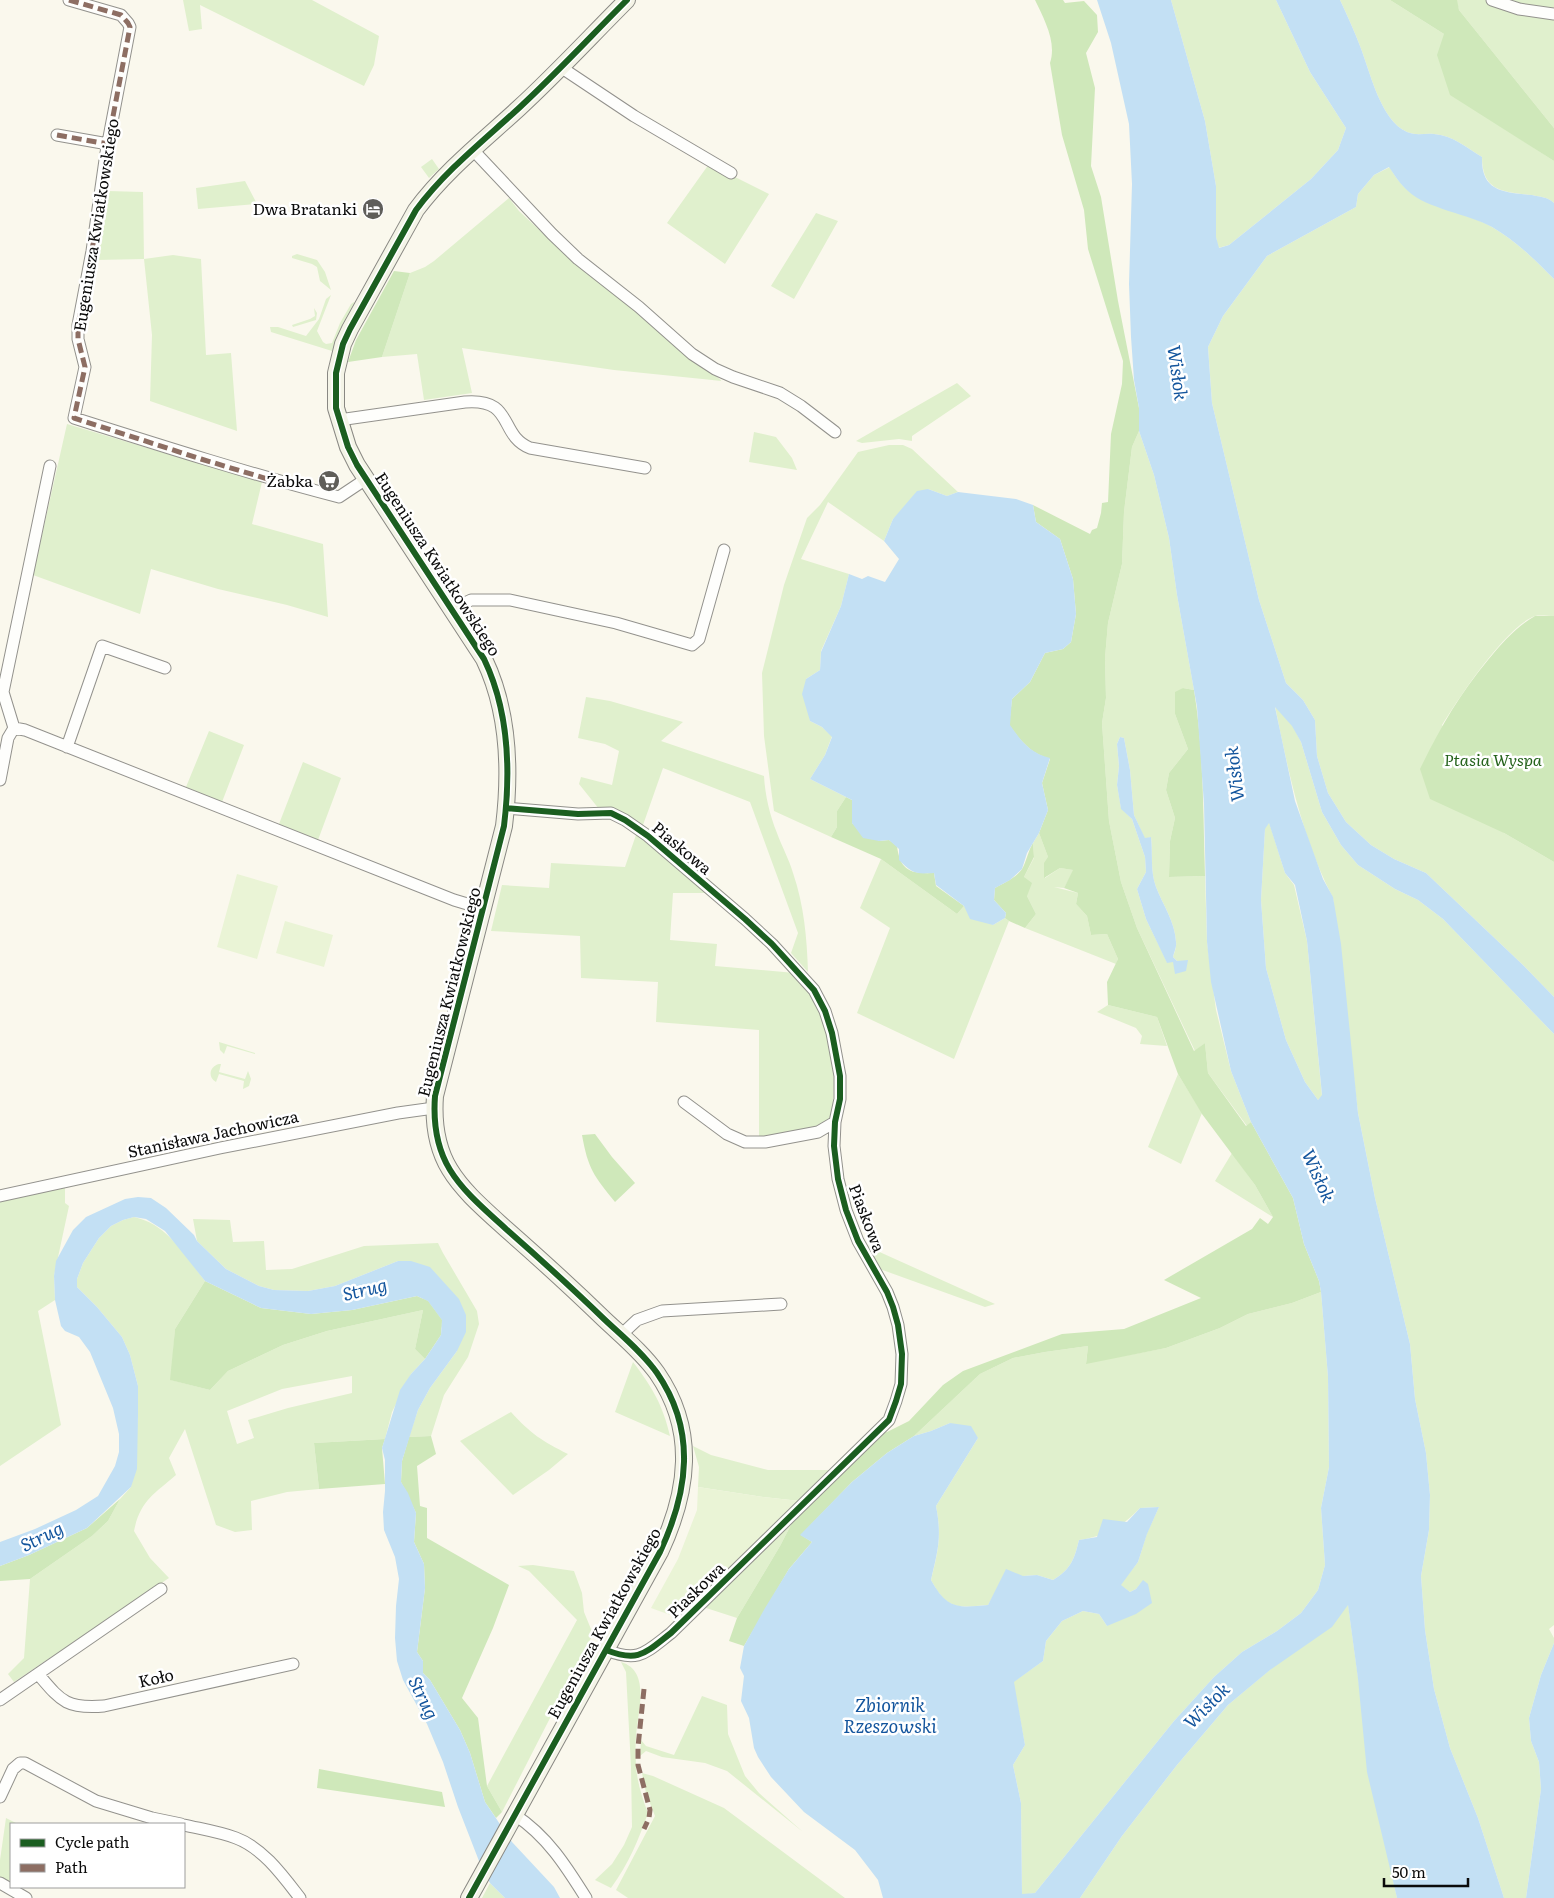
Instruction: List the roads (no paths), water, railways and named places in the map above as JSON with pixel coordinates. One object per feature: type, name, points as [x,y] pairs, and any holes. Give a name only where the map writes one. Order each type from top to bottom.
[{"type":"street","name":"Eugeniusza Kwiatkowskiego","points":[[70,0],[119,14],[128,22],[130,33],[108,144],[92,251],[78,325],[78,339],[85,367],[74,418],[210,462],[339,497],[366,479]]},
{"type":"street","points":[[1492,0],[1520,9],[1554,14]]},
{"type":"street","name":"Eugeniusza Kwiatkowskiego","points":[[469,1898],[672,1528],[681,1496],[684,1475],[682,1436],[674,1406],[656,1372],[575,1291],[464,1190],[447,1166],[440,1150],[436,1137],[434,1108],[438,1081],[500,845],[506,808],[507,762],[502,706],[484,659],[366,479],[348,447],[339,420],[334,391],[336,373],[350,329],[416,210],[438,183],[560,69],[620,2]]},
{"type":"street","points":[[560,69],[634,116],[731,172]]},
{"type":"street","points":[[57,134],[108,144]]},
{"type":"street","points":[[473,150],[578,259],[638,307],[692,354],[715,369],[733,377],[780,393],[801,406],[835,432]]},
{"type":"street","points":[[339,420],[465,402],[479,403],[496,407],[502,412],[517,441],[530,448],[646,468]]},
{"type":"street","points":[[0,780],[8,738],[14,728],[3,692],[50,466]]},
{"type":"street","points":[[452,609],[472,600],[510,600],[616,623],[692,645],[699,639],[724,550]]},
{"type":"street","points":[[67,747],[102,646],[165,668]]},
{"type":"street","name":"Eugeniusza Kwiatkowskiego","points":[[14,728],[25,730],[440,895],[484,908]]},
{"type":"street","name":"Piaskowa","points":[[506,808],[578,814],[611,814],[625,820],[648,836],[772,944],[814,990],[825,1011],[835,1047],[840,1076],[840,1099],[835,1122],[834,1146],[838,1179],[846,1210],[858,1241],[890,1300],[898,1324],[902,1354],[901,1384],[889,1420],[672,1633],[650,1649],[631,1657],[624,1657],[606,1650]]},
{"type":"street","points":[[684,1102],[727,1134],[745,1142],[765,1142],[818,1132],[835,1122]]},
{"type":"street","name":"Stanisława Jachowicza","points":[[0,1196],[220,1148],[398,1113],[434,1108]]},
{"type":"street","points":[[621,1335],[637,1320],[662,1311],[781,1304]]},
{"type":"street","points":[[0,1700],[161,1589]]},
{"type":"street","name":"Koło","points":[[38,1674],[64,1702],[80,1707],[104,1706],[292,1664]]},
{"type":"street","points":[[0,1797],[20,1762],[96,1801],[174,1823]]},
{"type":"street","points":[[511,1821],[532,1828],[549,1844],[586,1898]]},
{"type":"street","points":[[185,1826],[235,1838],[247,1843],[283,1875],[300,1898]]},
{"type":"street","points":[[0,1884],[26,1898]]},
{"type":"water","name":"Zbiornik Rzeszowski","points":[[1097,0],[1171,0],[1205,121],[1216,186],[1216,237],[1219,248],[1229,245],[1311,179],[1338,150],[1346,128],[1310,72],[1276,0],[1340,0],[1358,40],[1377,94],[1390,117],[1398,126],[1411,133],[1441,135],[1453,139],[1482,157],[1485,177],[1496,188],[1512,193],[1544,198],[1554,203],[1554,279],[1501,232],[1483,222],[1437,207],[1416,197],[1402,186],[1389,167],[1374,175],[1358,194],[1356,207],[1267,256],[1223,316],[1208,347],[1212,403],[1259,600],[1286,683],[1303,700],[1315,720],[1317,756],[1328,793],[1346,822],[1371,845],[1394,859],[1426,873],[1554,997],[1554,1034],[1443,919],[1418,900],[1395,889],[1358,865],[1341,845],[1322,812],[1301,742],[1292,726],[1275,707],[1295,801],[1323,879],[1333,897],[1341,944],[1358,1113],[1375,1198],[1410,1344],[1415,1399],[1426,1453],[1430,1495],[1429,1530],[1421,1576],[1425,1630],[1434,1689],[1450,1748],[1478,1818],[1504,1898],[1397,1898],[1367,1772],[1358,1679],[1348,1605],[1332,1627],[1270,1670],[1228,1705],[1177,1765],[1122,1836],[1080,1898],[883,1898],[878,1880],[855,1850],[804,1812],[771,1777],[754,1748],[749,1718],[741,1701],[744,1676],[740,1668],[744,1646],[789,1569],[812,1542],[800,1535],[852,1482],[887,1453],[914,1436],[950,1423],[971,1426],[978,1438],[936,1506],[939,1526],[938,1543],[931,1580],[942,1597],[954,1605],[988,1605],[1006,1569],[1023,1576],[1037,1575],[1053,1580],[1068,1568],[1079,1540],[1097,1537],[1103,1519],[1127,1522],[1140,1508],[1159,1507],[1147,1534],[1138,1562],[1121,1585],[1130,1592],[1136,1589],[1143,1580],[1148,1584],[1152,1603],[1136,1614],[1107,1626],[1099,1614],[1083,1611],[1062,1621],[1046,1641],[1043,1661],[1014,1682],[1025,1745],[1013,1765],[1021,1803],[1022,1894],[1035,1893],[1174,1721],[1214,1677],[1242,1652],[1277,1631],[1301,1613],[1318,1590],[1325,1565],[1321,1508],[1329,1467],[1328,1377],[1321,1292],[1319,1281],[1304,1244],[1293,1198],[1251,1122],[1231,1071],[1211,982],[1207,942],[1204,804],[1197,707],[1169,538],[1154,475],[1139,431],[1139,408],[1134,380],[1131,337],[1129,284],[1132,184],[1129,124],[1111,43]],"holes":[[[1269,823],[1285,873],[1295,885],[1307,941],[1322,1095],[1318,1100],[1305,1082],[1286,1040],[1266,968],[1261,900],[1265,829]]]},
{"type":"water","points":[[928,489],[947,496],[958,492],[1016,499],[1033,505],[1036,522],[1060,539],[1073,579],[1076,614],[1071,642],[1063,649],[1045,653],[1030,682],[1012,699],[1010,725],[1031,750],[1050,758],[1042,783],[1048,810],[1039,833],[1027,853],[1022,869],[1010,880],[995,888],[994,900],[1006,913],[1005,918],[993,925],[970,919],[964,906],[936,885],[934,873],[918,873],[908,868],[899,860],[899,849],[889,840],[879,841],[863,838],[852,823],[852,800],[810,779],[825,755],[832,737],[822,727],[810,721],[802,694],[806,679],[820,670],[821,652],[841,606],[849,574],[862,579],[868,576],[885,582],[899,559],[884,541],[893,519],[917,491]]},
{"type":"water","points":[[1120,737],[1124,738],[1130,770],[1134,815],[1145,838],[1151,837],[1154,881],[1175,935],[1176,948],[1173,957],[1177,961],[1188,960],[1186,971],[1175,974],[1173,962],[1167,963],[1146,919],[1137,889],[1146,872],[1145,857],[1132,819],[1121,809],[1117,785],[1119,766],[1117,744]]},
{"type":"water","name":"Strug","points":[[151,1198],[166,1208],[226,1269],[259,1286],[274,1290],[308,1291],[335,1286],[398,1261],[411,1261],[430,1267],[459,1299],[466,1315],[466,1332],[457,1351],[430,1388],[418,1410],[402,1461],[401,1482],[408,1493],[416,1513],[414,1542],[424,1564],[425,1588],[417,1652],[423,1661],[423,1673],[430,1680],[460,1730],[470,1753],[485,1802],[512,1842],[554,1887],[560,1898],[505,1898],[490,1883],[479,1861],[458,1807],[443,1762],[427,1724],[403,1680],[397,1661],[395,1638],[399,1579],[395,1557],[384,1530],[385,1460],[382,1448],[400,1390],[425,1359],[441,1335],[442,1320],[428,1301],[417,1296],[352,1310],[311,1314],[261,1308],[205,1281],[165,1231],[146,1219],[134,1217],[111,1226],[99,1238],[83,1263],[77,1279],[77,1287],[122,1337],[130,1355],[138,1386],[137,1469],[131,1487],[87,1528],[29,1555],[0,1566],[0,1542],[35,1529],[76,1510],[98,1496],[115,1466],[119,1452],[119,1434],[113,1408],[90,1352],[79,1337],[65,1331],[61,1326],[55,1300],[54,1276],[56,1261],[73,1230],[86,1217],[125,1199]]},
{"type":"water","points":[[1554,1643],[1554,1898],[1526,1898],[1541,1789],[1539,1762],[1531,1741],[1529,1718],[1541,1675]]},
{"type":"place","name":"Dwa Bratanki","points":[[373,209]]},
{"type":"place","name":"Żabka","points":[[329,481]]},
{"type":"water label","name":"Wisłok","points":[[1177,373]]},
{"type":"water label","name":"Wisłok","points":[[1235,774]]},
{"type":"water label","name":"Wisłok","points":[[1318,1176]]},
{"type":"water label","name":"Wisłok","points":[[1207,1706]]},
{"type":"park label","name":"Ptasia Wyspa","points":[[1493,760]]}]
